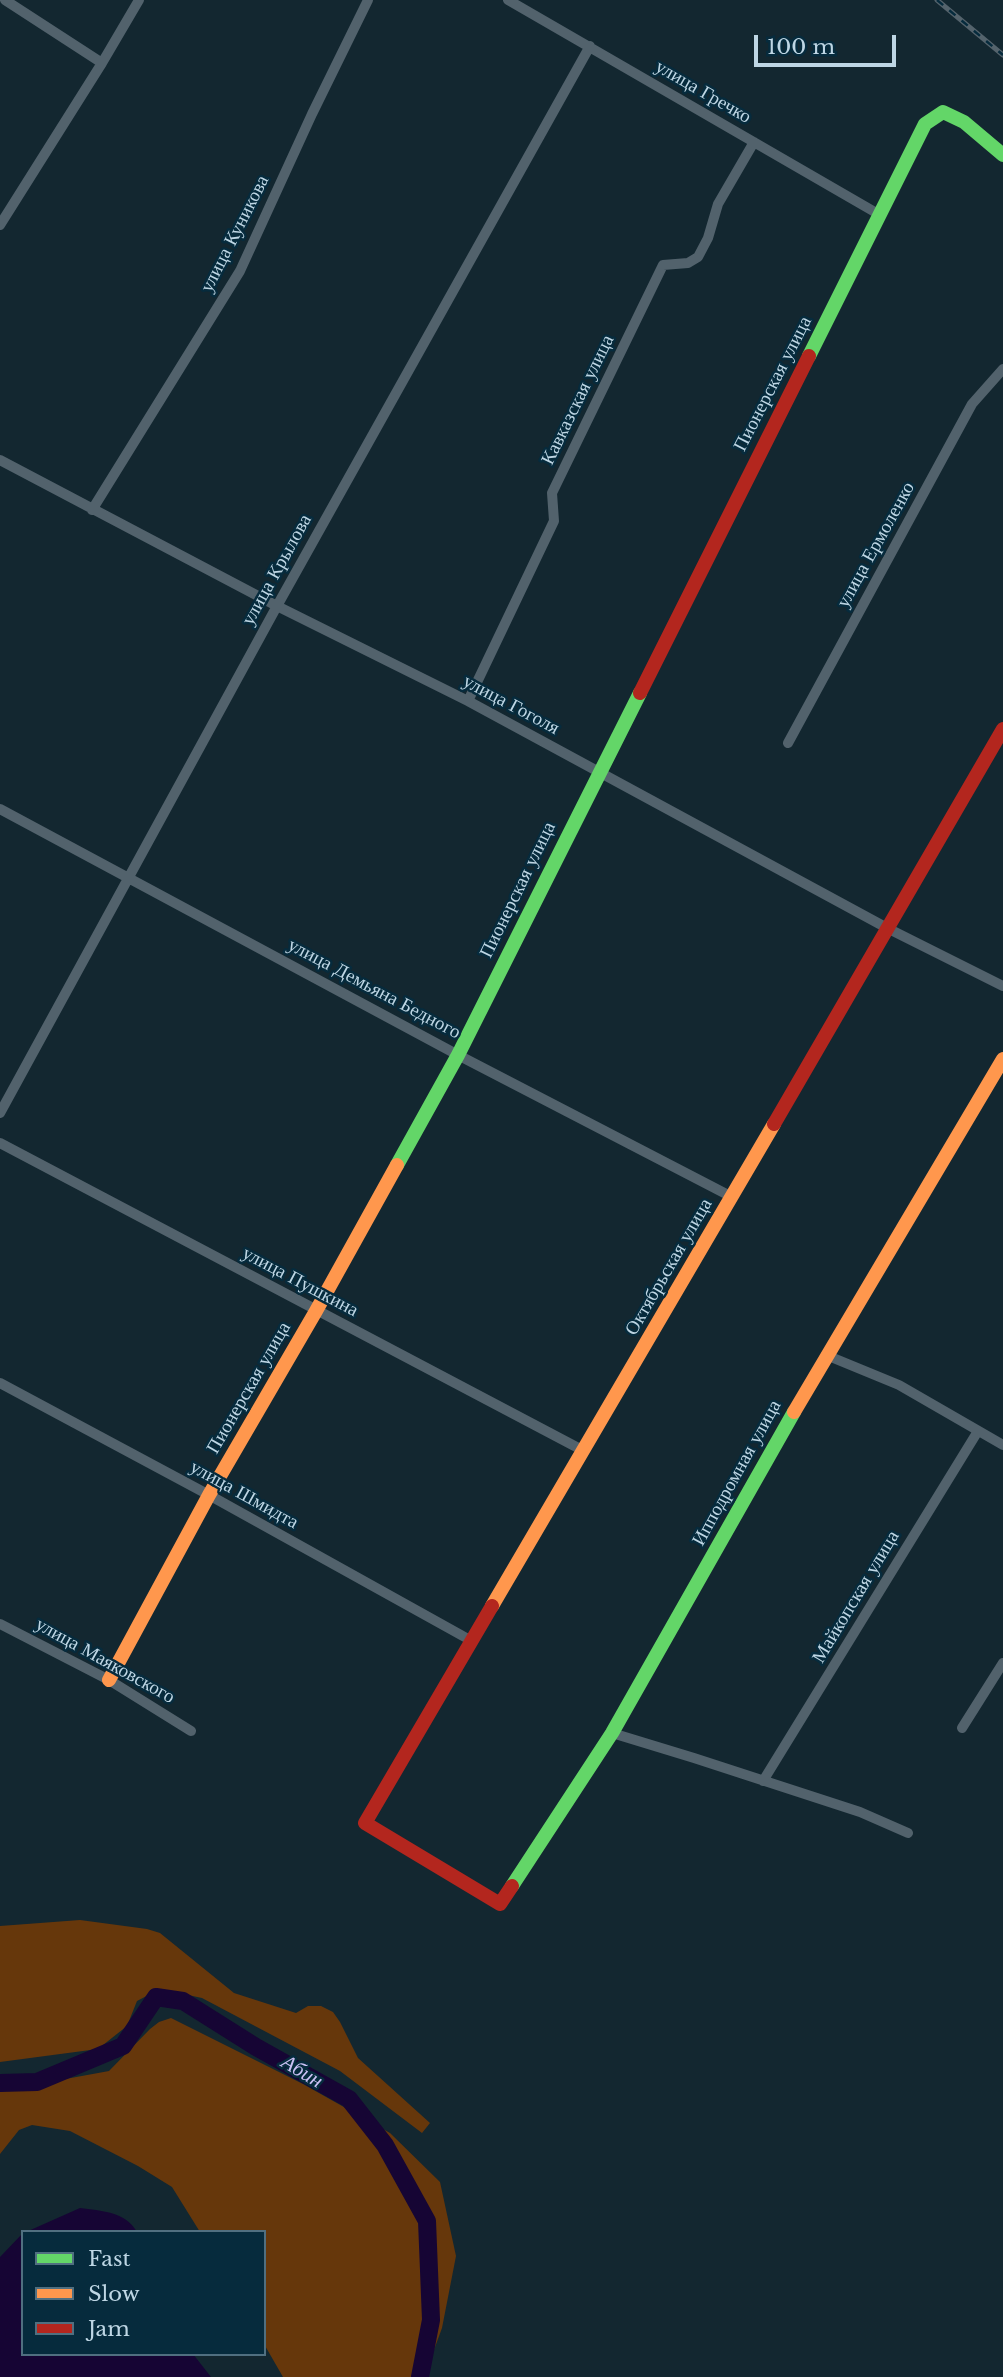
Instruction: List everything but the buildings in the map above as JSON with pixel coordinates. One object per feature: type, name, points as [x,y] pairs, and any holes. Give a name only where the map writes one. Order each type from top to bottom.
[{"type":"street","points":[[5,0],[102,64]]},
{"type":"street","points":[[0,225],[102,64],[139,0]]},
{"type":"street","name":"улица Куникова","points":[[92,510],[240,271],[368,0]]},
{"type":"street","name":"улица Гречко","points":[[508,0],[880,215]]},
{"type":"street","name":"улица Крылова","points":[[0,1114],[277,606],[590,46]]},
{"type":"street","name":"Пионерская улица","points":[[109,1680],[209,1495],[316,1311],[457,1055],[925,124],[943,112],[964,122],[1003,155]]},
{"type":"street","name":"Кавказская улица","points":[[468,701],[554,522],[552,493],[663,265],[688,263],[698,257],[708,238],[718,204],[754,142]]},
{"type":"street","name":"улица Ермоленко","points":[[788,743],[972,404],[1003,369]]},
{"type":"street","name":"улица Гоголя","points":[[0,460],[277,606],[468,701],[887,928],[1003,986]]},
{"type":"street","name":"Октябрьская улица","points":[[500,1904],[365,1823],[1003,729]]},
{"type":"street","name":"улица Демьяна Бедного","points":[[0,809],[457,1055],[732,1197]]},
{"type":"street","name":"Ипподромная улица","points":[[500,1904],[612,1733],[826,1355],[1003,1059]]},
{"type":"street","name":"улица Пушкина","points":[[0,1143],[584,1451]]},
{"type":"street","points":[[826,1355],[898,1385],[1003,1445]]},
{"type":"street","name":"улица Шмидта","points":[[0,1383],[470,1640]]},
{"type":"street","name":"Майкопская улица","points":[[763,1781],[978,1431]]},
{"type":"street","name":"улица Маяковского","points":[[0,1624],[109,1680],[191,1731]]},
{"type":"street","points":[[961,1728],[1003,1663]]},
{"type":"street","points":[[612,1733],[860,1812],[908,1833]]},
{"type":"shaded area","points":[[80,1920],[160,1933],[234,1993],[296,2013],[308,2006],[321,2006],[333,2012],[358,2058],[430,2123],[422,2133],[340,2071],[202,1998],[160,1989],[137,2001],[127,2026],[98,2049],[0,2062],[0,1926]]},
{"type":"shaded area","points":[[171,2018],[303,2084],[390,2133],[440,2182],[456,2256],[442,2328],[424,2377],[283,2377],[266,2347],[266,2230],[199,2230],[172,2187],[70,2131],[32,2125],[19,2130],[0,2154],[0,2091],[109,2071],[159,2022]]},
{"type":"shaded area","points":[[80,2208],[119,2216],[136,2230],[30,2230]]},
{"type":"shaded area","points":[[21,2235],[21,2356],[195,2356],[211,2377],[0,2377],[0,2257]]},
{"type":"waterway","name":"Абин","points":[[0,2083],[37,2082],[123,2046],[156,1997],[183,2001],[256,2047],[349,2099],[385,2145],[427,2221],[431,2320],[420,2377]]},
{"type":"railway","points":[[937,0],[1003,55]]},
{"type":"traffic: fast","points":[[809,356],[925,124],[943,112],[964,122],[1003,155]]},
{"type":"traffic: fast","points":[[397,1165],[458,1055],[640,693]]},
{"type":"traffic: fast","points":[[512,1886],[612,1733],[794,1412]]},
{"type":"traffic: slow","points":[[794,1412],[1003,1059]]},
{"type":"traffic: slow","points":[[492,1606],[774,1124]]},
{"type":"traffic: slow","points":[[109,1680],[209,1495],[397,1165]]},
{"type":"traffic: jam","points":[[640,693],[809,356]]},
{"type":"traffic: jam","points":[[774,1124],[1003,729]]},
{"type":"traffic: jam","points":[[492,1606],[365,1823],[500,1904],[512,1886]]}]
